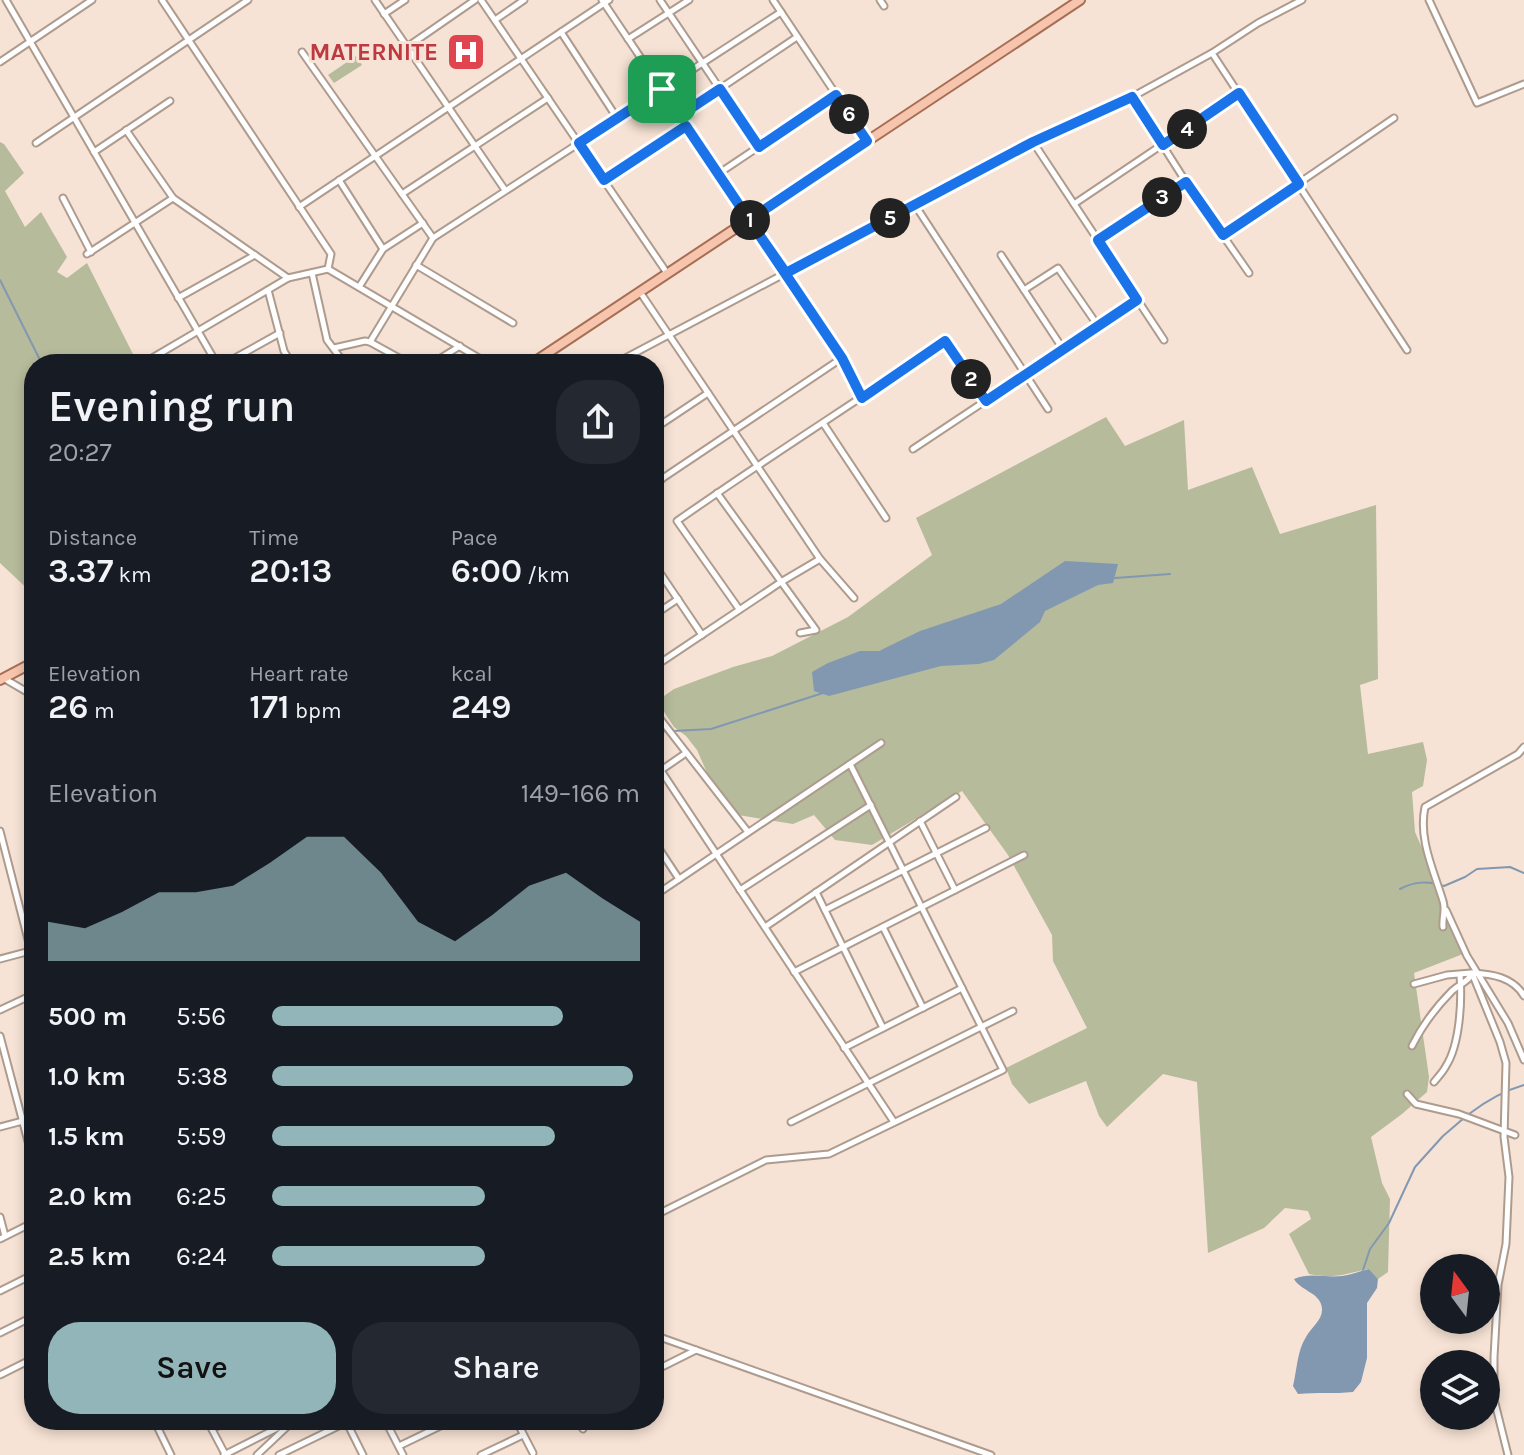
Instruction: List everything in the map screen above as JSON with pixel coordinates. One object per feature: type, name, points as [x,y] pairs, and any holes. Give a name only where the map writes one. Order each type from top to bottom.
[{"type":"main road","points":[[546,354],[1080,0]]},
{"type":"main road","points":[[2,679],[24,667]]},
{"type":"street","points":[[6,0],[211,354]]},
{"type":"street","points":[[0,62],[92,0]]},
{"type":"street","points":[[162,0],[331,254],[328,269]]},
{"type":"street","points":[[36,143],[248,0]]},
{"type":"street","points":[[375,0],[506,191]]},
{"type":"street","points":[[384,14],[405,0]]},
{"type":"street","points":[[407,47],[478,0],[495,20],[668,274]]},
{"type":"street","points":[[495,20],[524,0]]},
{"type":"street","points":[[660,0],[759,147]]},
{"type":"street","points":[[628,39],[689,0]]},
{"type":"street","points":[[773,0],[867,141]]},
{"type":"street","points":[[633,354],[1033,142],[1132,97],[1302,0]]},
{"type":"street","points":[[1429,0],[1477,103],[1524,84]]},
{"type":"street","points":[[299,207],[605,1],[842,358],[862,398]]},
{"type":"street","points":[[370,342],[433,238],[781,12]]},
{"type":"street","points":[[561,32],[617,118]]},
{"type":"street","points":[[679,116],[797,37]]},
{"type":"street","points":[[302,52],[433,238]]},
{"type":"street","points":[[1212,53],[1407,350]]},
{"type":"street","points":[[1074,204],[1239,93]]},
{"type":"street","points":[[718,174],[836,95]]},
{"type":"street","points":[[1132,97],[1249,273]]},
{"type":"street","points":[[402,194],[548,98]]},
{"type":"street","points":[[94,152],[170,101]]},
{"type":"street","points":[[1223,235],[1394,118]]},
{"type":"street","points":[[604,180],[686,126]]},
{"type":"street","points":[[126,130],[173,198],[288,278]]},
{"type":"street","points":[[1033,142],[1164,340]]},
{"type":"street","points":[[339,180],[383,249]]},
{"type":"street","points":[[1098,240],[1186,182]]},
{"type":"street","points":[[63,198],[89,253],[173,198]]},
{"type":"street","points":[[915,205],[1048,409]]},
{"type":"street","points":[[359,287],[383,249],[423,223]]},
{"type":"street","points":[[178,298],[255,255]]},
{"type":"street","points":[[1001,255],[1063,349]]},
{"type":"street","points":[[416,265],[513,323]]},
{"type":"street","points":[[1024,290],[1058,268],[1098,326]]},
{"type":"street","points":[[159,354],[288,278],[328,269],[473,354]]},
{"type":"street","points":[[312,273],[327,340],[338,354]]},
{"type":"street","points":[[268,290],[286,354]]},
{"type":"street","points":[[640,292],[820,559],[854,598]]},
{"type":"street","points":[[913,449],[1137,300]]},
{"type":"street","points":[[242,354],[280,333]]},
{"type":"street","points":[[334,348],[365,341],[392,354]]},
{"type":"street","points":[[739,609],[677,521],[945,341],[986,401]]},
{"type":"street","points":[[447,354],[460,346]]},
{"type":"street","points":[[664,478],[842,358]]},
{"type":"street","points":[[664,422],[708,393]]},
{"type":"street","points":[[823,423],[886,518]]},
{"type":"street","points":[[717,493],[816,630],[800,633]]},
{"type":"street","points":[[664,660],[820,559]]},
{"type":"street","points":[[664,579],[702,635]]},
{"type":"street","points":[[664,608],[678,599]]},
{"type":"street","points":[[2,679],[24,691]]},
{"type":"street","points":[[664,724],[748,832]]},
{"type":"street","points":[[664,889],[881,743]]},
{"type":"street","points":[[1508,1455],[1494,1399],[1498,1285],[1506,1244],[1509,1177],[1504,1131],[1506,1063],[1474,973],[1435,879],[1423,826],[1425,807],[1518,754],[1524,747]]},
{"type":"street","points":[[664,768],[686,753]]},
{"type":"street","points":[[664,1211],[766,1160],[829,1154],[1003,1070],[850,764]]},
{"type":"street","points":[[664,775],[895,1123]]},
{"type":"street","points":[[764,927],[956,797]]},
{"type":"street","points":[[740,890],[871,805]]},
{"type":"street","points":[[920,821],[955,890]]},
{"type":"street","points":[[825,910],[986,828]]},
{"type":"street","points":[[0,831],[3,854],[24,924]]},
{"type":"street","points":[[794,972],[1024,855]]},
{"type":"street","points":[[664,856],[679,879]]},
{"type":"street","points":[[816,892],[883,1028]]},
{"type":"street","points":[[1443,927],[1445,905]]},
{"type":"street","points":[[883,927],[923,1008]]},
{"type":"street","points":[[0,959],[24,952]]},
{"type":"street","points":[[1412,1046],[1422,1027],[1451,992],[1474,973]]},
{"type":"street","points":[[1474,973],[1508,1023],[1524,1060]]},
{"type":"street","points":[[1414,984],[1447,975],[1494,974],[1519,987],[1524,996]]},
{"type":"street","points":[[1434,1082],[1452,1054],[1460,1009],[1460,975]]},
{"type":"street","points":[[844,1048],[962,988]]},
{"type":"street","points":[[0,1010],[24,999]]},
{"type":"street","points":[[791,1122],[1013,1011]]},
{"type":"street","points":[[0,1036],[24,1125]]},
{"type":"street","points":[[1407,1094],[1416,1104],[1459,1114],[1515,1135]]},
{"type":"street","points":[[0,1127],[23,1121]]},
{"type":"street","points":[[0,1217],[2,1237],[24,1227]]},
{"type":"street","points":[[0,1291],[24,1279]]},
{"type":"street","points":[[0,1333],[24,1321]]},
{"type":"street","points":[[664,1338],[991,1455]]},
{"type":"street","points":[[664,1366],[696,1349]]},
{"type":"street","points":[[0,1375],[24,1363]]},
{"type":"street","points":[[159,1430],[171,1455]]},
{"type":"street","points":[[212,1430],[224,1455],[274,1430]]},
{"type":"street","points":[[257,1455],[283,1430]]},
{"type":"street","points":[[279,1455],[330,1430]]},
{"type":"street","points":[[352,1430],[363,1455]]},
{"type":"street","points":[[390,1430],[403,1455]]},
{"type":"street","points":[[399,1446],[432,1430]]},
{"type":"street","points":[[521,1430],[533,1453]]},
{"type":"street","points":[[481,1455],[523,1435]]},
{"type":"green space","points":[[356,56],[362,65],[334,83],[328,75]]},
{"type":"green space","points":[[0,142],[24,173],[5,191],[25,227],[41,212],[67,257],[57,272],[67,278],[87,263],[133,354],[24,354],[24,586],[0,563]]},
{"type":"green space","points":[[1106,417],[1125,446],[1184,420],[1188,490],[1252,467],[1280,534],[1376,505],[1378,679],[1360,685],[1368,754],[1423,742],[1427,760],[1423,786],[1412,792],[1415,832],[1450,912],[1463,954],[1414,973],[1429,1077],[1427,1092],[1371,1137],[1382,1183],[1390,1199],[1388,1272],[1378,1279],[1369,1269],[1333,1276],[1309,1274],[1289,1234],[1311,1219],[1308,1211],[1285,1208],[1264,1228],[1208,1253],[1197,1082],[1163,1074],[1107,1127],[1099,1116],[1086,1081],[1029,1104],[1012,1084],[1006,1068],[1087,1028],[1053,961],[1052,935],[1008,855],[962,791],[872,845],[835,840],[814,815],[793,824],[738,815],[708,775],[697,750],[674,727],[664,712],[664,696],[674,689],[772,656],[848,617],[932,555],[916,518]]},
{"type":"water","points":[[1065,561],[1118,564],[1113,583],[1098,585],[1045,611],[1040,622],[994,660],[941,666],[829,696],[814,691],[812,672],[828,663],[860,651],[879,651],[920,631],[1001,604]]},
{"type":"water","points":[[1369,1269],[1378,1279],[1377,1288],[1367,1303],[1367,1358],[1361,1382],[1353,1392],[1298,1394],[1293,1386],[1299,1354],[1322,1309],[1316,1297],[1294,1279],[1342,1276]]},
{"type":"waterway","points":[[0,280],[37,354]]},
{"type":"waterway","points":[[1115,578],[1170,574]]},
{"type":"waterway","points":[[664,731],[711,729],[823,693]]},
{"type":"waterway","points":[[1400,889],[1422,883],[1444,886],[1477,869],[1510,867],[1524,873]]},
{"type":"waterway","points":[[1469,1114],[1495,1097],[1524,1085]]},
{"type":"waterway","points":[[1363,1270],[1370,1249],[1389,1223],[1415,1167],[1464,1118]]},
{"type":"place","name":"MATERNITE","points":[[466,52]]},
{"type":"route","points":[[662,89],[579,143],[604,180],[686,126],[749,220],[786,273],[842,358],[862,398],[945,341],[986,401],[1137,300],[1098,240],[1186,182],[1223,235],[1299,184],[1239,93],[1163,145],[1132,97],[1033,142],[786,273],[749,220],[867,141],[836,95],[759,147],[720,89],[679,116],[662,89]]}]
